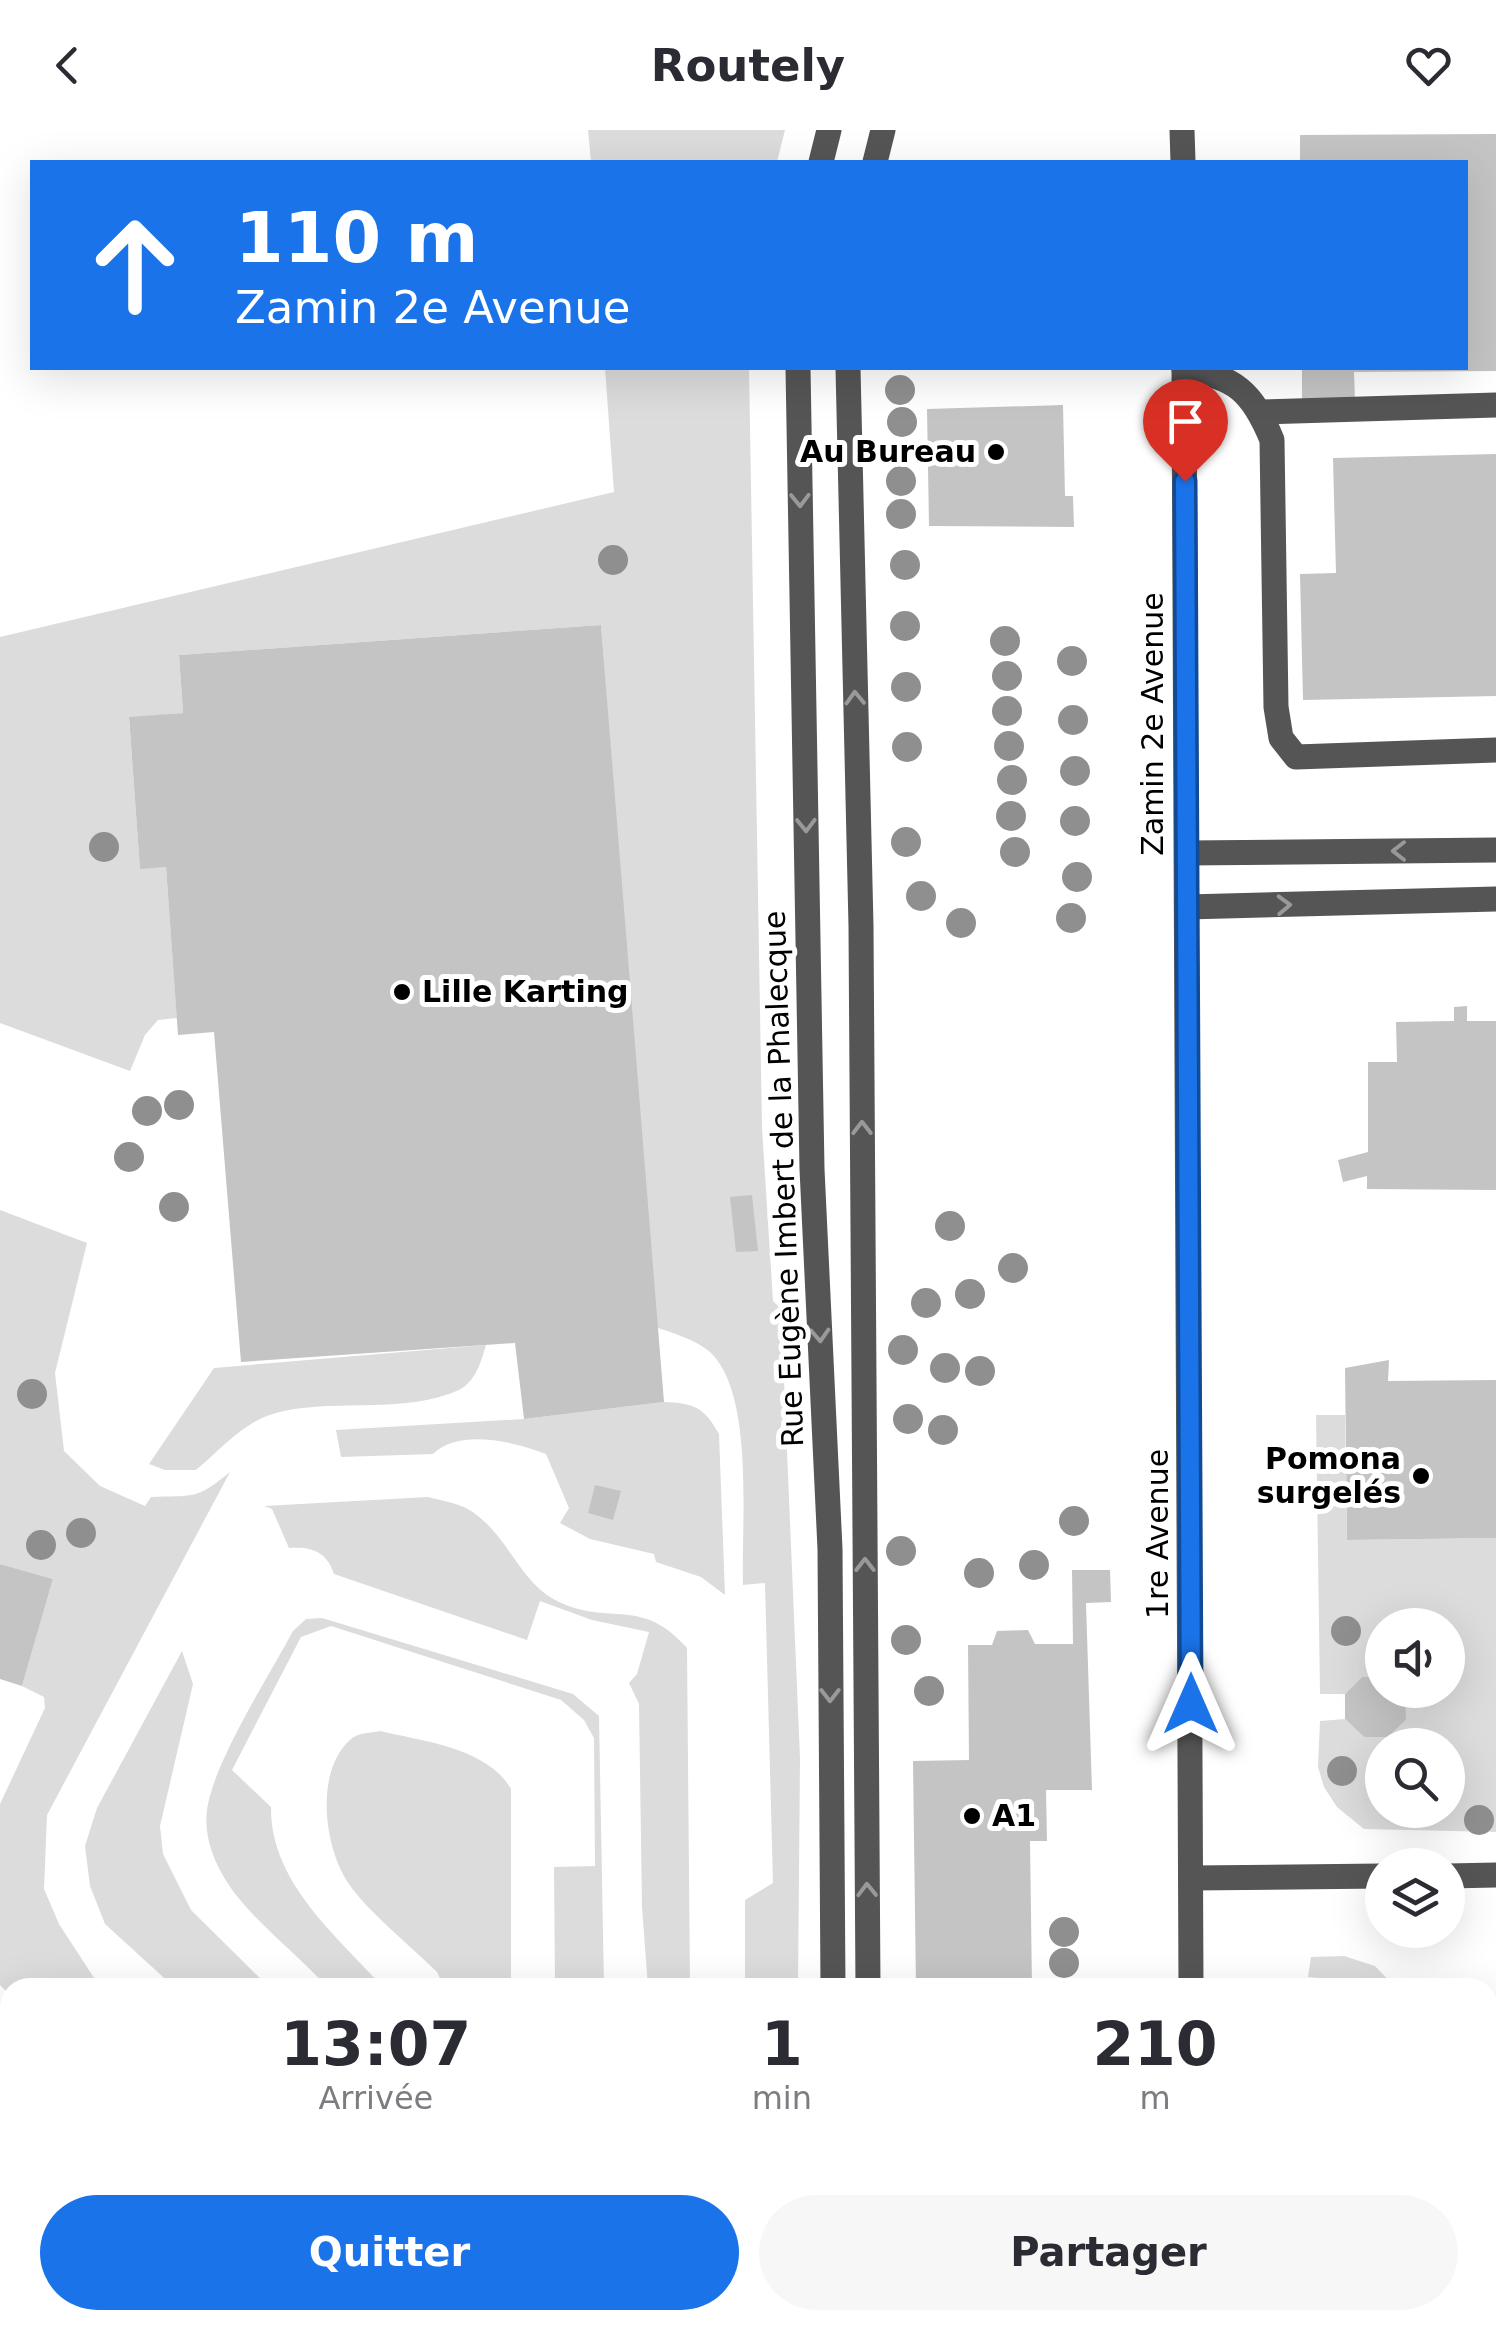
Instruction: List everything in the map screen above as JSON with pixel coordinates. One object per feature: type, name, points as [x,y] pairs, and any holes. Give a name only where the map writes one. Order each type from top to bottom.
[{"type":"street","points":[[821,160],[830,130]]},
{"type":"street","points":[[876,160],[883,130]]},
{"type":"street","name":"Rue Eugène Imbert de la Phalecque","points":[[798,370],[812,1169],[830,1549],[833,1978]]},
{"type":"street","points":[[848,370],[861,946],[868,1978]]},
{"type":"street","name":"Zamin 2e Avenue","points":[[1184,370],[1188,1080]]},
{"type":"street","points":[[1194,370],[1223,376],[1260,412],[1272,440],[1276,707],[1282,738],[1296,757],[1496,750]]},
{"type":"street","points":[[1260,412],[1496,405]]},
{"type":"street","points":[[1187,853],[1496,850]]},
{"type":"street","points":[[1187,908],[1496,899]]},
{"type":"street","name":"1re Avenue","points":[[1188,1080],[1191,1978]]},
{"type":"street","points":[[1465,1876],[1496,1875]]},
{"type":"street","points":[[1192,1878],[1365,1876]]},
{"type":"shaded area","points":[[588,130],[785,130],[778,160],[591,160]]},
{"type":"shaded area","points":[[605,370],[749,370],[762,1128],[773,1301],[781,1309],[800,1758],[798,1978],[745,1978],[745,1900],[773,1883],[765,1583],[743,1585],[740,1428],[724,1372],[704,1347],[655,1327],[601,625],[179,655],[183,713],[129,718],[140,868],[166,867],[177,1018],[158,1020],[145,1035],[130,1071],[0,1023],[0,637],[614,492]]},
{"type":"shaded area","points":[[0,1210],[87,1243],[55,1373],[64,1451],[100,1486],[145,1506],[151,1497],[201,1492],[230,1472],[47,1815],[44,1889],[59,1924],[94,1978],[0,1978],[0,1804],[45,1708],[44,1697],[22,1686],[53,1579],[0,1564]]},
{"type":"shaded area","points":[[486,1345],[470,1382],[459,1390],[417,1402],[284,1411],[247,1427],[196,1470],[165,1470],[149,1464],[214,1368]]},
{"type":"shaded area","points":[[664,1402],[697,1408],[719,1434],[725,1595],[701,1577],[656,1562],[654,1554],[590,1539],[560,1523],[569,1508],[546,1454],[519,1445],[472,1439],[444,1446],[433,1454],[341,1457],[336,1430],[524,1419]]},
{"type":"shaded area","points":[[1316,1415],[1345,1415],[1347,1540],[1496,1538],[1496,1832],[1364,1829],[1337,1807],[1324,1787],[1318,1767],[1320,1721],[1345,1719],[1365,1737],[1365,1828],[1465,1828],[1465,1728],[1398,1728],[1406,1720],[1404,1708],[1465,1708],[1465,1608],[1365,1608],[1365,1677],[1345,1694],[1320,1694]]},
{"type":"shaded area","points":[[428,1497],[462,1506],[492,1529],[533,1582],[559,1602],[577,1609],[655,1622],[687,1648],[690,1978],[647,1978],[642,1907],[639,1704],[629,1683],[637,1674],[649,1632],[592,1620],[540,1601],[527,1640],[334,1574],[318,1552],[289,1548],[272,1509],[264,1506]]},
{"type":"shaded area","points":[[322,1618],[573,1694],[599,1716],[604,1978],[555,1978],[554,1867],[595,1866],[594,1738],[584,1720],[561,1700],[331,1626],[301,1637],[232,1770],[271,1807],[282,1860],[309,1906],[375,1978],[318,1978],[236,1895],[210,1844],[206,1822],[211,1791],[257,1695],[293,1631],[306,1619]]},
{"type":"shaded area","points":[[182,1651],[193,1684],[160,1826],[163,1854],[191,1910],[260,1978],[164,1978],[105,1924],[90,1886],[85,1846],[97,1808]]},
{"type":"shaded area","points":[[380,1731],[453,1748],[487,1764],[511,1789],[511,1978],[440,1978],[349,1884],[340,1869],[329,1831],[328,1789],[339,1753],[361,1734]]},
{"type":"shaded area","points":[[1344,1956],[1375,1966],[1386,1978],[1308,1977],[1311,1957]]},
{"type":"building","points":[[1496,134],[1496,371],[1354,372],[1355,400],[1302,402],[1302,370],[1468,370],[1468,160],[1300,160],[1300,135]]},
{"type":"building","name":"Au Bureau","points":[[1063,405],[1065,496],[1073,496],[1074,527],[929,526],[927,409]]},
{"type":"building","points":[[1496,454],[1496,696],[1303,700],[1300,574],[1336,573],[1333,458]]},
{"type":"building","name":"Lille Karting","points":[[601,625],[664,1402],[524,1419],[515,1343],[241,1362],[214,1032],[178,1035],[166,867],[140,869],[129,717],[183,713],[179,655]]},
{"type":"building","points":[[1467,1006],[1467,1021],[1496,1021],[1496,1190],[1367,1189],[1367,1176],[1343,1182],[1338,1160],[1368,1152],[1368,1062],[1397,1062],[1396,1022],[1454,1021],[1454,1007]]},
{"type":"building","points":[[752,1195],[758,1251],[736,1252],[730,1197]]},
{"type":"building","name":"Pomona surgelés","points":[[1389,1360],[1388,1381],[1496,1380],[1496,1538],[1347,1540],[1345,1368]]},
{"type":"building","points":[[595,1485],[621,1491],[613,1520],[588,1513]]},
{"type":"building","points":[[0,1564],[53,1579],[22,1686],[0,1679]]},
{"type":"building","name":"A1","points":[[1072,1570],[1110,1570],[1111,1602],[1086,1603],[1092,1790],[1046,1790],[1047,1841],[1030,1841],[1032,1978],[916,1978],[913,1761],[969,1760],[968,1645],[992,1645],[997,1631],[1028,1630],[1035,1644],[1073,1644]]},
{"type":"building","points":[[1365,1677],[1365,1708],[1406,1708],[1406,1720],[1398,1728],[1365,1728],[1364,1737],[1345,1719],[1345,1694]]},
{"type":"place","name":"Au Bureau","points":[[996,452]]},
{"type":"place","name":"Lille Karting","points":[[402,992]]},
{"type":"place","name":"Pomona surgelés","points":[[1421,1476]]},
{"type":"place","name":"A1","points":[[972,1816]]},
{"type":"route","points":[[1185,481],[1191,1704]]}]
